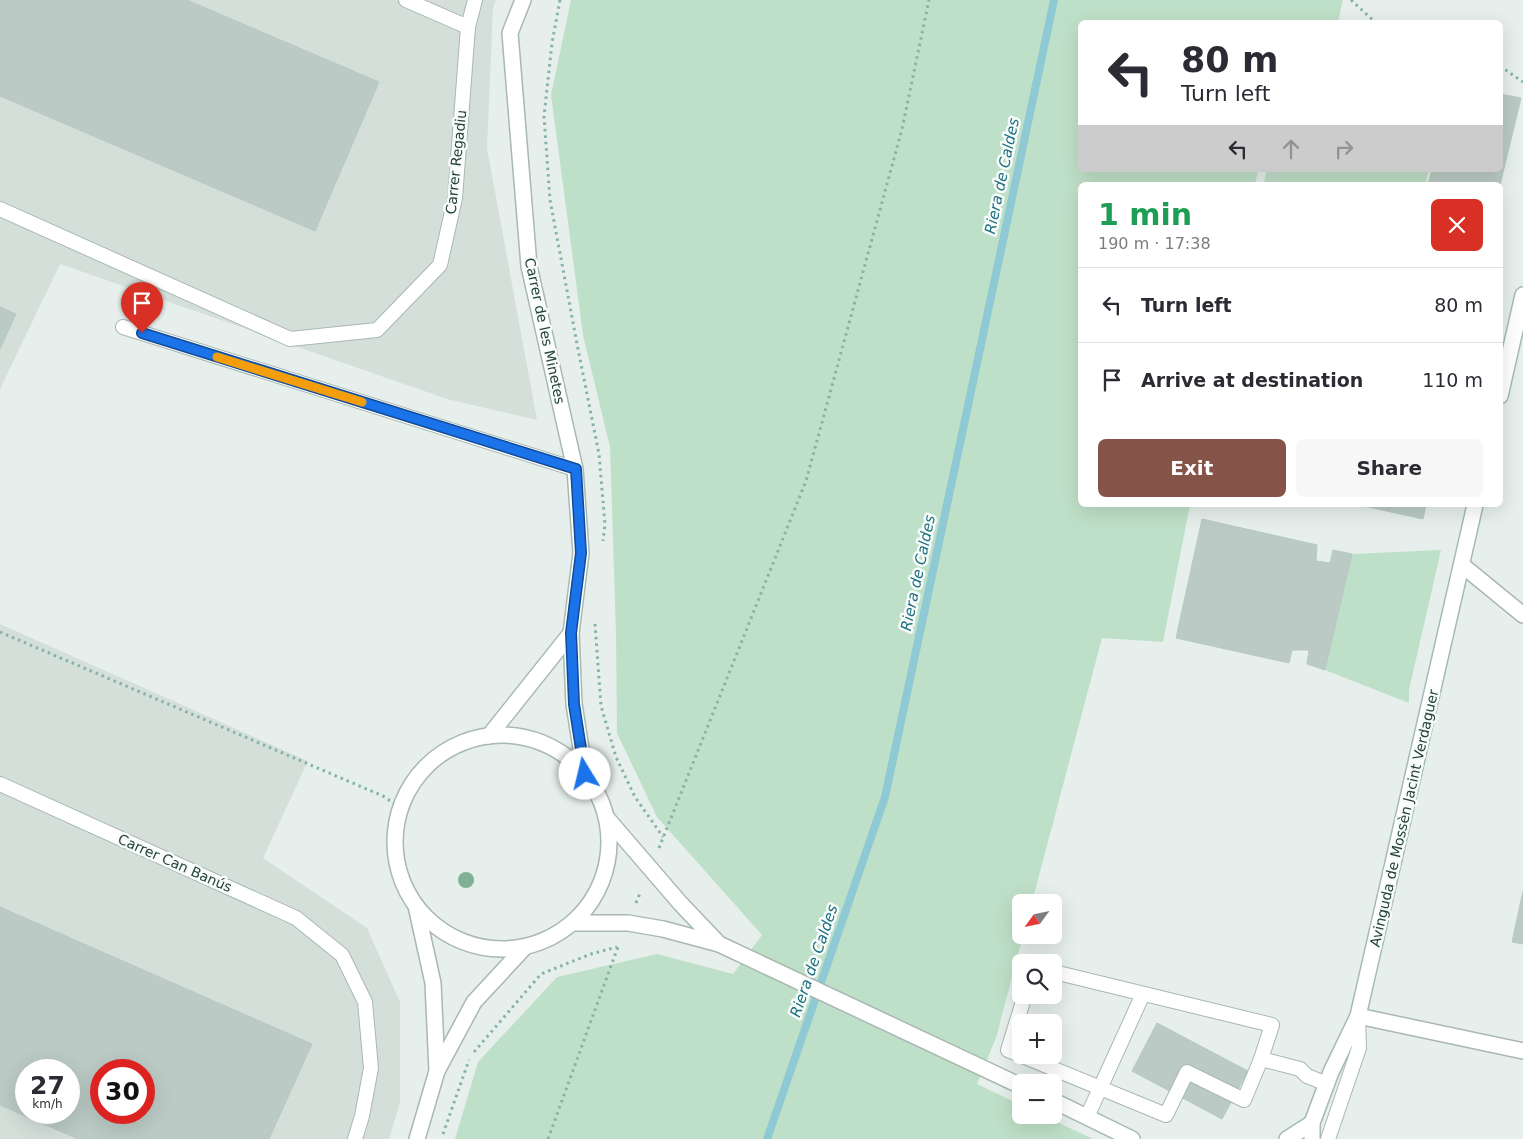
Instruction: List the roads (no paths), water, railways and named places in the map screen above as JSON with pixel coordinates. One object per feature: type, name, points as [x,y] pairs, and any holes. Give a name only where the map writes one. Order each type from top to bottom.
[{"type":"street","name":"Carrer de les Minetes","points":[[523,0],[510,33],[529,266],[576,469],[581,553],[571,633],[574,704],[585,774]]},
{"type":"street","points":[[1503,383],[1523,295]]},
{"type":"street","name":"Avinguda de Mossèn Jacint Verdaguer","points":[[1312,1139],[1312,1123],[1330,1072],[1358,1016],[1475,507]]},
{"type":"street","points":[[1462,565],[1523,615]]},
{"type":"street","points":[[489,736],[571,633]]},
{"type":"street","points":[[489,736],[516,736],[542,742],[572,761],[585,774],[601,802],[606,817],[609,856],[597,892],[587,909],[573,923],[551,938],[526,947],[501,949],[476,946],[453,937],[432,923],[416,905],[403,882],[397,858],[396,833],[401,808],[408,792],[428,764],[456,745],[489,736]]},
{"type":"street","points":[[606,817],[719,944]]},
{"type":"street","points":[[416,905],[433,982],[437,1071]]},
{"type":"street","points":[[573,923],[628,924],[664,929],[719,944],[1012,1082]]},
{"type":"street","points":[[418,1139],[437,1071],[474,1002],[526,947]]},
{"type":"street","points":[[1358,1016],[1523,1052]]},
{"type":"street","points":[[1062,1105],[1132,1139]]},
{"type":"street","points":[[1287,1139],[1312,1123]]},
{"type":"lane","points":[[406,0],[468,27]]},
{"type":"lane","name":"Carrer Regadiu","points":[[0,209],[290,339],[377,330],[440,266],[455,198],[468,27],[475,0]]},
{"type":"lane","points":[[123,328],[576,469]]},
{"type":"lane","name":"Carrer Can Banús","points":[[0,784],[296,918],[342,955],[365,1002],[371,1068],[362,1116],[355,1139]]},
{"type":"lane","points":[[1022,1004],[1008,1050],[1166,1115],[1188,1072],[1244,1100],[1272,1026],[1062,974]]},
{"type":"lane","points":[[1087,1117],[1143,994]]},
{"type":"lane","points":[[1328,1139],[1359,1048],[1358,1016]]},
{"type":"lane","points":[[1261,1059],[1300,1070],[1307,1076],[1327,1084]]},
{"type":"waterway","name":"Riera de Caldes","points":[[767,1139],[885,797],[1054,0]]}]
